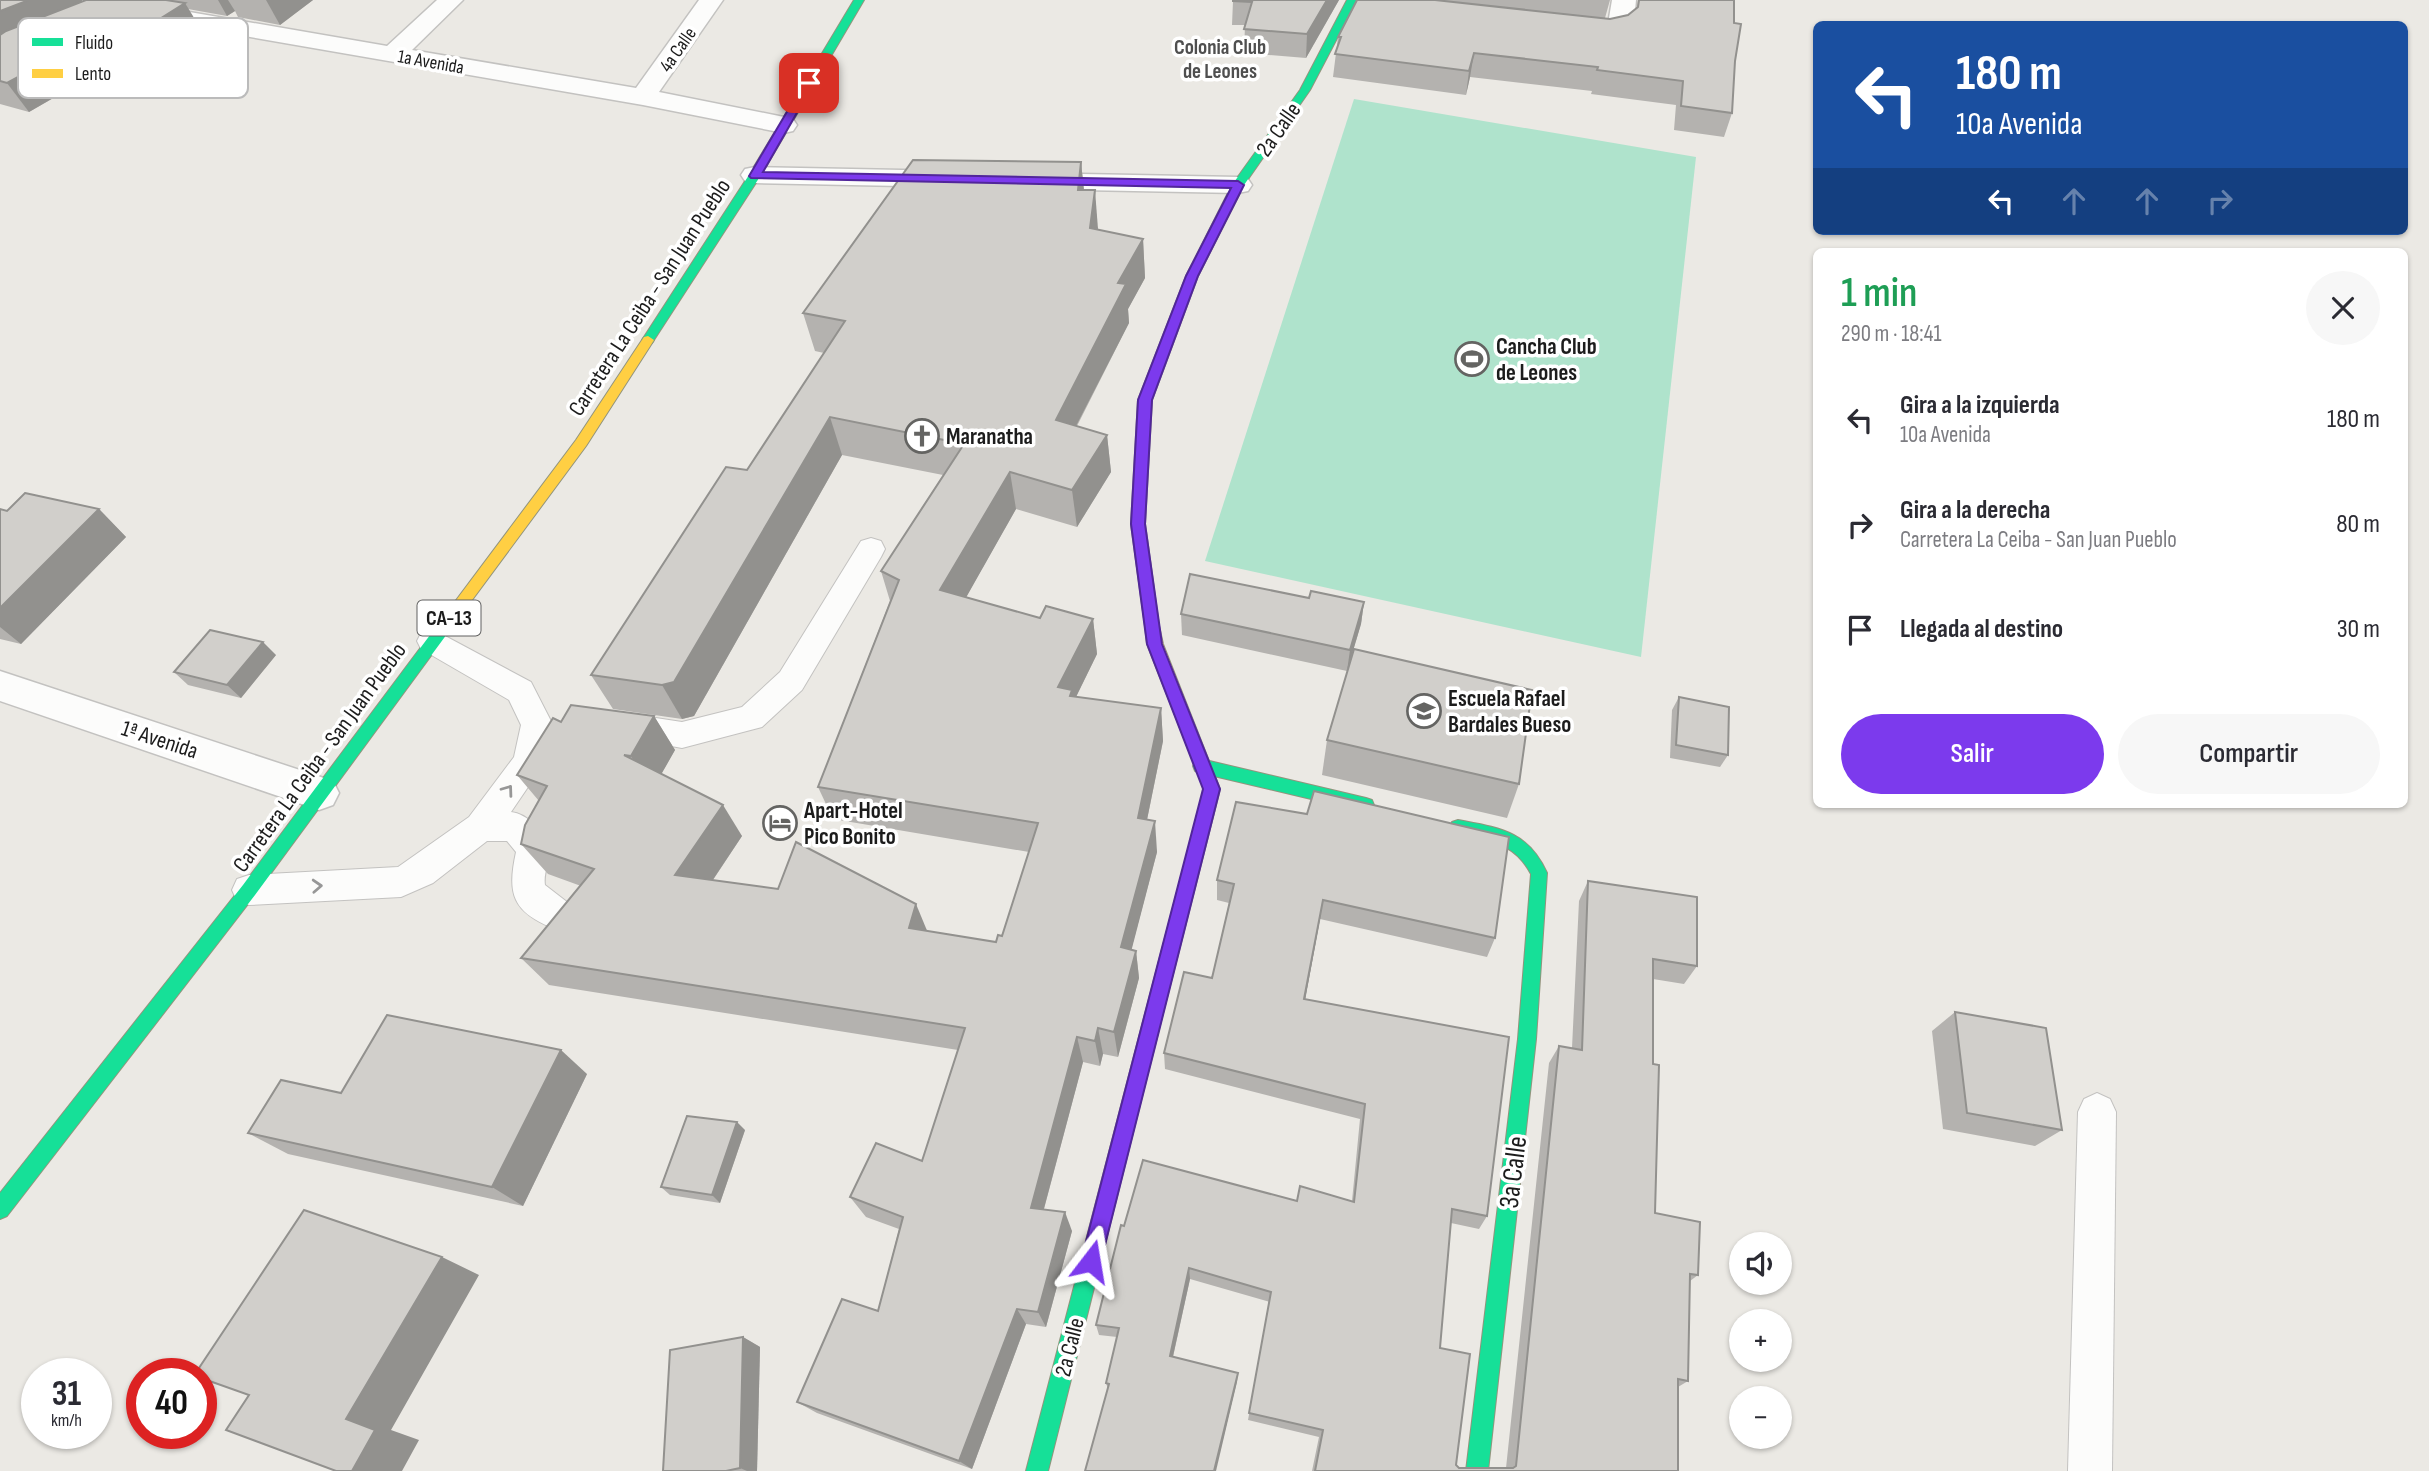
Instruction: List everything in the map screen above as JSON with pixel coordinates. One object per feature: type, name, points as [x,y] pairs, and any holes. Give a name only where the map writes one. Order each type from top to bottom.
[{"type":"street","name":"1a Avenida","points":[[77,0],[132,5],[200,18]]},
{"type":"street","points":[[392,55],[451,0]]},
{"type":"street","name":"4a Calle","points":[[643,97],[711,0]]},
{"type":"street","name":"Carretera La Ceiba - San Juan Pueblo","points":[[0,1209],[249,890],[581,443],[755,176],[859,0]]},
{"type":"street","points":[[1564,29],[1614,32],[1620,27],[1624,0]]},
{"type":"street","points":[[1351,3],[1377,8]]},
{"type":"street","name":"2a Calle","points":[[1037,1471],[1212,789],[1155,644],[1138,524],[1145,400],[1192,276],[1238,185],[1305,90],[1351,3]]},
{"type":"street","points":[[103,18],[132,5]]},
{"type":"street","name":"1a Avenida","points":[[248,27],[392,55],[643,97],[784,125]]},
{"type":"street","points":[[755,176],[976,180]]},
{"type":"street","points":[[1004,180],[1238,185]]},
{"type":"street","name":"1ª Avenida","points":[[0,686],[319,793]]},
{"type":"street","points":[[1201,766],[1388,811]]},
{"type":"street","name":"3a Calle","points":[[1441,823],[1521,842],[1534,857],[1539,873],[1527,1039],[1477,1471]]},
{"type":"lane","points":[[598,723],[682,735],[751,718],[790,681],[871,549]]},
{"type":"lane","points":[[249,890],[401,882],[443,858],[481,827],[528,762],[550,725],[520,691],[432,641]]},
{"type":"lane","points":[[481,827],[514,826],[527,839],[533,849],[527,880],[529,892],[555,913]]},
{"type":"lane","points":[[2090,1471],[2096,1112]]},
{"type":"green space","name":"Cancha Club de Leones","points":[[1354,99],[1696,157],[1641,657],[1205,561]]},
{"type":"building","points":[[0,0],[29,0],[0,11]]},
{"type":"building","points":[[86,0],[166,0],[185,3],[161,18],[40,18]]},
{"type":"building","points":[[1233,0],[1327,0],[1307,34],[1244,29],[1252,2]]},
{"type":"building","points":[[1357,0],[1435,0],[1610,19],[1628,15],[1638,7],[1639,0],[1734,0],[1734,23],[1741,24],[1735,61],[1732,113],[1681,106],[1683,81],[1597,70],[1598,67],[1474,53],[1469,71],[1335,54],[1341,37],[1338,37]]},
{"type":"building","points":[[18,26],[18,77],[7,83],[0,81],[0,35]]},
{"type":"building","points":[[913,160],[1081,162],[1078,190],[1095,190],[1090,228],[1143,239],[1118,283],[1126,284],[1056,420],[1107,435],[1072,490],[1010,472],[940,590],[1040,618],[1046,606],[1093,619],[1058,687],[1072,690],[1070,696],[1161,708],[1138,818],[1155,821],[1121,947],[1136,951],[1114,1032],[1098,1028],[1095,1041],[1077,1037],[1031,1208],[1065,1212],[1038,1312],[1017,1309],[959,1461],[797,1402],[842,1299],[878,1311],[903,1217],[850,1197],[876,1143],[922,1161],[965,1028],[521,958],[594,869],[521,844],[525,825],[547,786],[517,775],[553,718],[561,722],[571,705],[654,716],[631,756],[624,755],[723,805],[675,875],[778,889],[796,842],[916,904],[909,928],[996,942],[998,935],[1002,936],[1038,823],[818,787],[899,580],[881,571],[964,444],[830,417],[674,682],[662,685],[591,675],[726,467],[747,470],[845,321],[803,313]]},
{"type":"building","points":[[25,493],[99,509],[0,608],[0,509],[7,511]]},
{"type":"building","points":[[1190,574],[1309,598],[1311,591],[1364,602],[1350,650],[1181,614]]},
{"type":"building","points":[[210,630],[263,642],[227,685],[174,672]]},
{"type":"building","points":[[1354,649],[1532,690],[1519,784],[1327,740]]},
{"type":"building","points":[[1679,697],[1729,707],[1728,755],[1676,745]]},
{"type":"building","points":[[1314,791],[1509,837],[1495,938],[1323,900],[1304,999],[1509,1037],[1487,1216],[1452,1209],[1440,1348],[1470,1354],[1456,1465],[1459,1468],[1516,1466],[1559,1046],[1582,1050],[1588,881],[1697,897],[1697,966],[1653,959],[1653,1064],[1659,1065],[1655,1213],[1700,1222],[1698,1275],[1690,1274],[1688,1381],[1678,1379],[1678,1471],[1315,1471],[1323,1430],[1249,1413],[1271,1292],[1189,1268],[1170,1356],[1238,1373],[1214,1471],[1085,1471],[1109,1384],[1106,1383],[1119,1328],[1096,1325],[1121,1225],[1124,1226],[1143,1160],[1297,1201],[1300,1186],[1354,1202],[1365,1104],[1164,1053],[1184,972],[1212,978],[1234,884],[1217,880],[1236,802],[1307,814]]},
{"type":"building","points":[[1955,1012],[2046,1028],[2062,1130],[1967,1113]]},
{"type":"building","points":[[387,1015],[561,1050],[492,1187],[248,1133],[281,1080],[341,1093]]},
{"type":"building","points":[[687,1116],[737,1122],[712,1195],[661,1187]]},
{"type":"building","points":[[304,1210],[442,1257],[346,1419],[375,1430],[352,1471],[336,1471],[226,1430],[249,1395],[217,1384],[217,1358],[206,1358]]},
{"type":"building","points":[[743,1337],[740,1468],[726,1471],[663,1471],[670,1350]]},
{"type":"traffic: fast","points":[[648,340],[755,175],[859,0]]},
{"type":"traffic: fast","points":[[1152,626],[1138,524],[1145,400],[1192,276],[1238,185],[1305,90],[1352,0]]},
{"type":"traffic: fast","points":[[0,1209],[249,890],[453,615]]},
{"type":"traffic: fast","points":[[1201,766],[1366,805]]},
{"type":"traffic: fast","points":[[1458,827],[1496,835],[1516,843],[1525,850],[1539,873],[1527,1039],[1477,1471]]},
{"type":"traffic: fast","points":[[1037,1471],[1148,1037]]},
{"type":"traffic: slow","points":[[453,615],[581,443],[648,340]]},
{"type":"traffic: slow","points":[[1148,1037],[1212,789],[1155,644],[1152,626]]},
{"type":"place","name":"Cancha Club de Leones","points":[[1472,359]]},
{"type":"place","name":"Maranatha","points":[[922,436]]},
{"type":"place","name":"Escuela Rafael Bardales Bueso","points":[[1424,711]]},
{"type":"place","name":"Apart-Hotel Pico Bonito","points":[[780,823]]},
{"type":"district","name":"Colonia Club de Leones","points":[[1220,59]]},
{"type":"route","points":[[809,83],[755,176],[1238,185],[1192,276],[1145,400],[1138,524],[1155,644],[1212,789],[1091,1261]]}]
